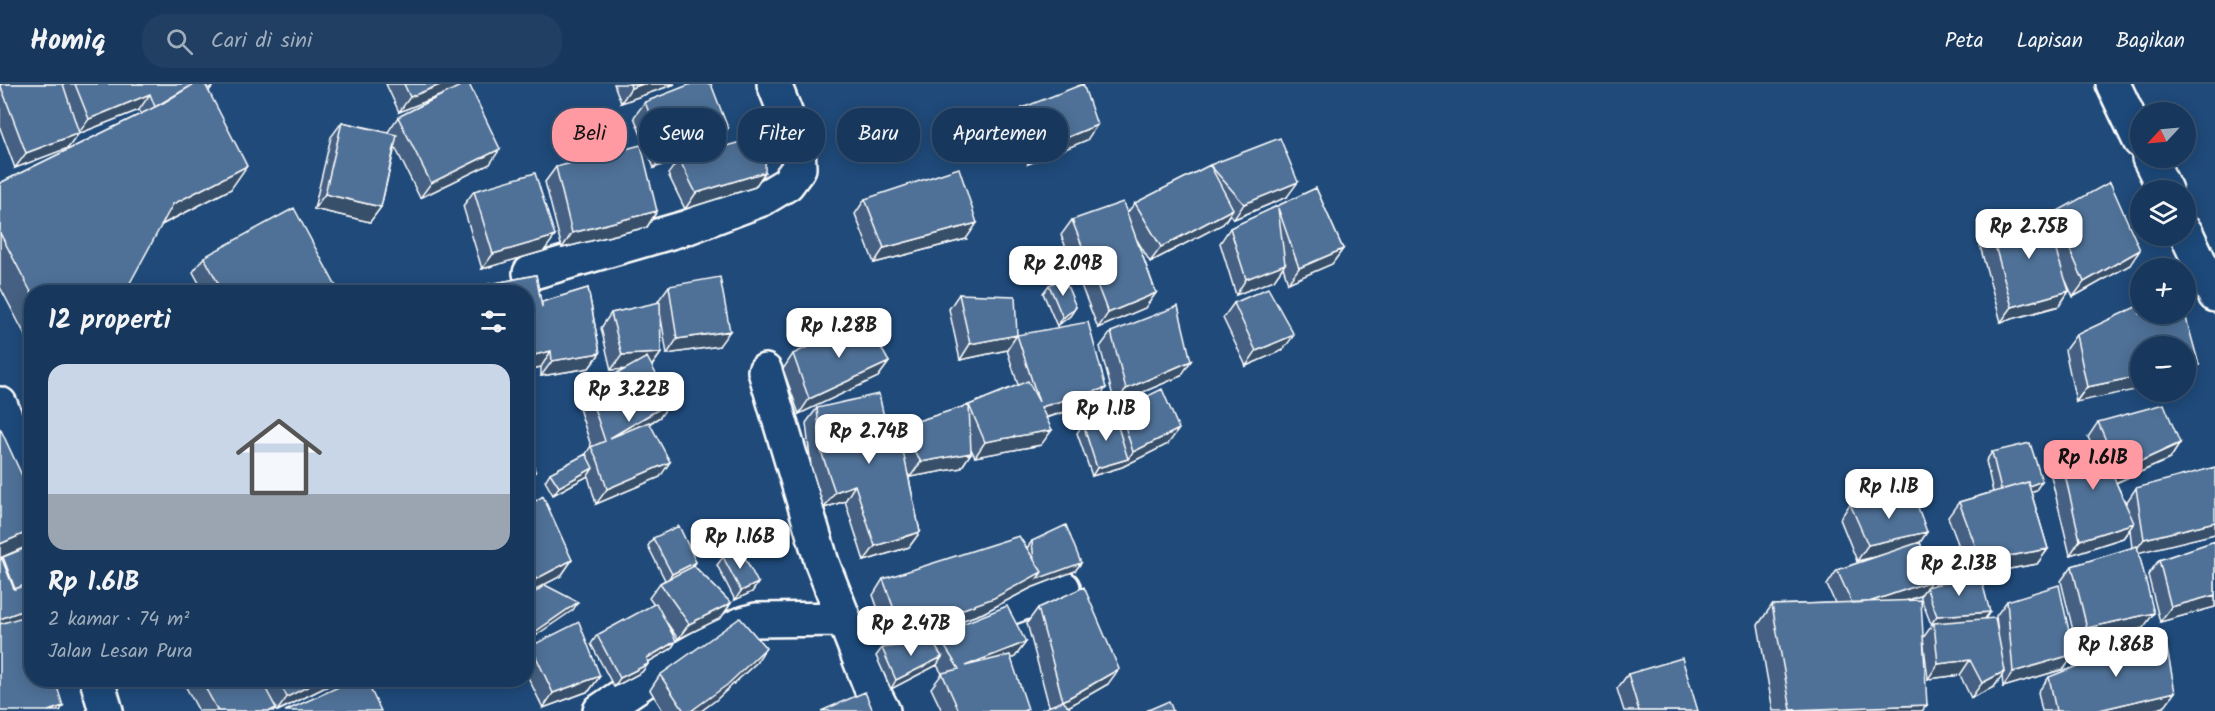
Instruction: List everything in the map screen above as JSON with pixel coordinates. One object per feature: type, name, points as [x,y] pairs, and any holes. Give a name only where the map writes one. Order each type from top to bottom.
[{"type":"street","points":[[530,273],[688,227],[762,199],[787,184],[799,168],[798,145],[774,84]]},
{"type":"street","points":[[2113,84],[2130,120]]},
{"type":"street","points":[[2192,246],[2215,295]]},
{"type":"street","points":[[765,371],[822,563],[871,688],[883,711]]},
{"type":"street","points":[[0,404],[24,462]]},
{"type":"street","points":[[860,658],[923,640],[1063,588]]},
{"type":"street","points":[[600,711],[659,671],[739,625],[756,620],[844,619]]},
{"type":"building","points":[[0,84],[63,84],[79,133],[26,153]]},
{"type":"building","points":[[75,84],[194,84],[155,107],[150,94],[89,119]]},
{"type":"building","points":[[194,84],[205,84],[247,166],[173,204],[129,285],[27,285],[0,233],[0,183],[163,103]]},
{"type":"building","points":[[205,84],[212,84],[213,86],[208,89]]},
{"type":"building","points":[[404,84],[442,84],[410,97]]},
{"type":"building","points":[[464,84],[469,84],[500,149],[431,183],[398,117]]},
{"type":"building","points":[[630,84],[643,84],[631,88]]},
{"type":"building","points":[[691,84],[711,84],[720,108],[647,108],[645,102]]},
{"type":"building","points":[[1083,84],[1097,125],[1068,137],[1068,108],[1022,108]]},
{"type":"building","points":[[342,122],[397,135],[381,207],[325,194]]},
{"type":"building","points":[[1280,138],[1298,182],[1244,204],[1210,165]]},
{"type":"building","points":[[738,143],[738,162],[765,162],[765,172],[696,193],[680,162],[726,162],[726,146]]},
{"type":"building","points":[[639,146],[639,162],[645,162],[657,211],[572,233],[556,167],[575,162],[627,162],[627,149]]},
{"type":"building","points":[[1210,165],[1233,209],[1161,247],[1135,203]]},
{"type":"building","points":[[959,168],[977,223],[884,248],[865,199]]},
{"type":"building","points":[[535,173],[555,236],[493,254],[474,191]]},
{"type":"building","points":[[2110,182],[2130,227],[2130,246],[2138,246],[2140,250],[2084,282],[2054,213]]},
{"type":"building","points":[[1316,188],[1343,249],[1299,268],[1278,208],[1285,264],[1246,279],[1230,228]]},
{"type":"building","points":[[1123,202],[1156,293],[1108,313],[1072,220]]},
{"type":"building","points":[[294,208],[335,285],[219,285],[204,257]]},
{"type":"building","points":[[2043,211],[2069,291],[2012,307],[1991,231]]},
{"type":"building","points":[[536,275],[542,307],[542,302],[588,288],[600,353],[552,361],[551,351],[534,355],[534,285],[485,285]]},
{"type":"building","points":[[720,277],[730,331],[677,339],[669,286]]},
{"type":"building","points":[[1064,278],[1076,307],[1063,318],[1049,285]]},
{"type":"building","points":[[1268,288],[1294,335],[1256,351],[1234,303]]},
{"type":"building","points":[[959,294],[1015,296],[1017,335],[970,344]]},
{"type":"building","points":[[660,302],[661,353],[622,355],[611,313]]},
{"type":"building","points":[[1178,306],[1191,361],[1126,389],[1111,332]]},
{"type":"building","points":[[2130,310],[2130,324],[2188,324],[2191,336],[2130,336],[2130,378],[2087,387],[2076,335]]},
{"type":"building","points":[[865,319],[889,362],[809,399],[793,354]]},
{"type":"building","points":[[1088,322],[1106,388],[1041,407],[1052,430],[985,442],[969,405],[1028,381],[1039,402],[1017,335]]},
{"type":"building","points":[[647,357],[671,402],[610,438],[649,422],[670,462],[607,489],[591,447],[605,441],[588,390]]},
{"type":"building","points":[[1162,389],[1179,429],[1133,452],[1120,410]]},
{"type":"building","points":[[879,394],[887,431],[898,427],[920,532],[875,546],[855,485],[835,492],[821,451],[817,408]]},
{"type":"building","points":[[2164,404],[2180,443],[2119,471],[2098,422]]},
{"type":"building","points":[[969,405],[971,453],[921,462],[898,427]]},
{"type":"building","points":[[1115,417],[1128,459],[1097,468],[1083,424]]},
{"type":"building","points":[[0,428],[24,480],[24,534],[0,544]]},
{"type":"building","points":[[2098,442],[2134,523],[2080,540],[2059,449]]},
{"type":"building","points":[[2030,443],[2042,481],[2029,486],[2028,482],[2001,490],[1992,452]]},
{"type":"building","points":[[586,454],[593,468],[559,487],[550,473]]},
{"type":"building","points":[[2215,467],[2215,522],[2144,539],[2136,488]]},
{"type":"building","points":[[2028,482],[2048,549],[1981,561],[1959,502]]},
{"type":"building","points":[[543,496],[572,560],[536,579],[534,575],[534,502]]},
{"type":"building","points":[[1915,499],[1927,532],[1868,545],[1850,504]]},
{"type":"building","points":[[1066,525],[1081,563],[1037,579],[1042,572],[1034,560],[1032,541]]},
{"type":"building","points":[[679,526],[696,562],[672,574],[653,538]]},
{"type":"building","points":[[1019,536],[1042,572],[994,598],[902,631],[883,579]]},
{"type":"building","points":[[2215,541],[2215,595],[2171,607],[2159,560]]},
{"type":"building","points":[[1920,542],[1931,581],[1869,602],[1852,603],[1837,570]]},
{"type":"building","points":[[2137,546],[2154,613],[2087,628],[2072,566]]},
{"type":"building","points":[[740,548],[758,583],[741,591],[723,557]]},
{"type":"building","points":[[24,549],[24,585],[15,589],[3,557]]},
{"type":"building","points":[[2,559],[14,589],[24,586],[24,610],[0,619],[0,560]]},
{"type":"building","points":[[694,566],[731,603],[689,624],[660,583]]},
{"type":"building","points":[[1980,574],[1990,612],[1937,616],[1926,587]]},
{"type":"building","points":[[545,585],[578,602],[534,632],[534,593]]},
{"type":"building","points":[[2059,585],[2074,654],[2013,672],[2007,601]]},
{"type":"building","points":[[1084,587],[1119,669],[1063,701],[1038,608]]},
{"type":"building","points":[[1921,600],[1927,705],[1791,710],[1772,605]]},
{"type":"building","points":[[656,603],[676,641],[647,658],[648,664],[620,678],[597,635]]},
{"type":"building","points":[[1007,606],[1026,642],[965,666],[1010,655],[1028,709],[1023,711],[959,711],[942,673],[959,669],[937,634]]},
{"type":"building","points":[[24,616],[24,687],[57,687],[63,706],[48,711],[0,711],[0,624]]},
{"type":"building","points":[[740,618],[766,648],[727,685],[691,711],[684,711],[660,675]]},
{"type":"building","points":[[1995,618],[2005,671],[1982,683],[1970,660],[1938,664],[1934,623]]},
{"type":"building","points":[[579,622],[600,676],[553,693],[534,652],[534,644]]},
{"type":"building","points":[[2164,632],[2175,692],[2095,711],[2056,711],[2049,677]]},
{"type":"building","points":[[932,641],[942,657],[896,680],[882,648]]},
{"type":"building","points":[[1682,658],[1698,711],[1639,711],[1628,674]]},
{"type":"building","points":[[205,687],[265,687],[276,708],[270,711],[218,711]]},
{"type":"building","points":[[282,687],[307,687],[287,697]]},
{"type":"building","points":[[338,687],[369,687],[381,711],[285,711]]},
{"type":"building","points":[[865,692],[873,711],[821,711]]},
{"type":"building","points":[[1063,701],[1072,711],[1038,711]]},
{"type":"building","points":[[1169,701],[1173,711],[1146,711]]}]
